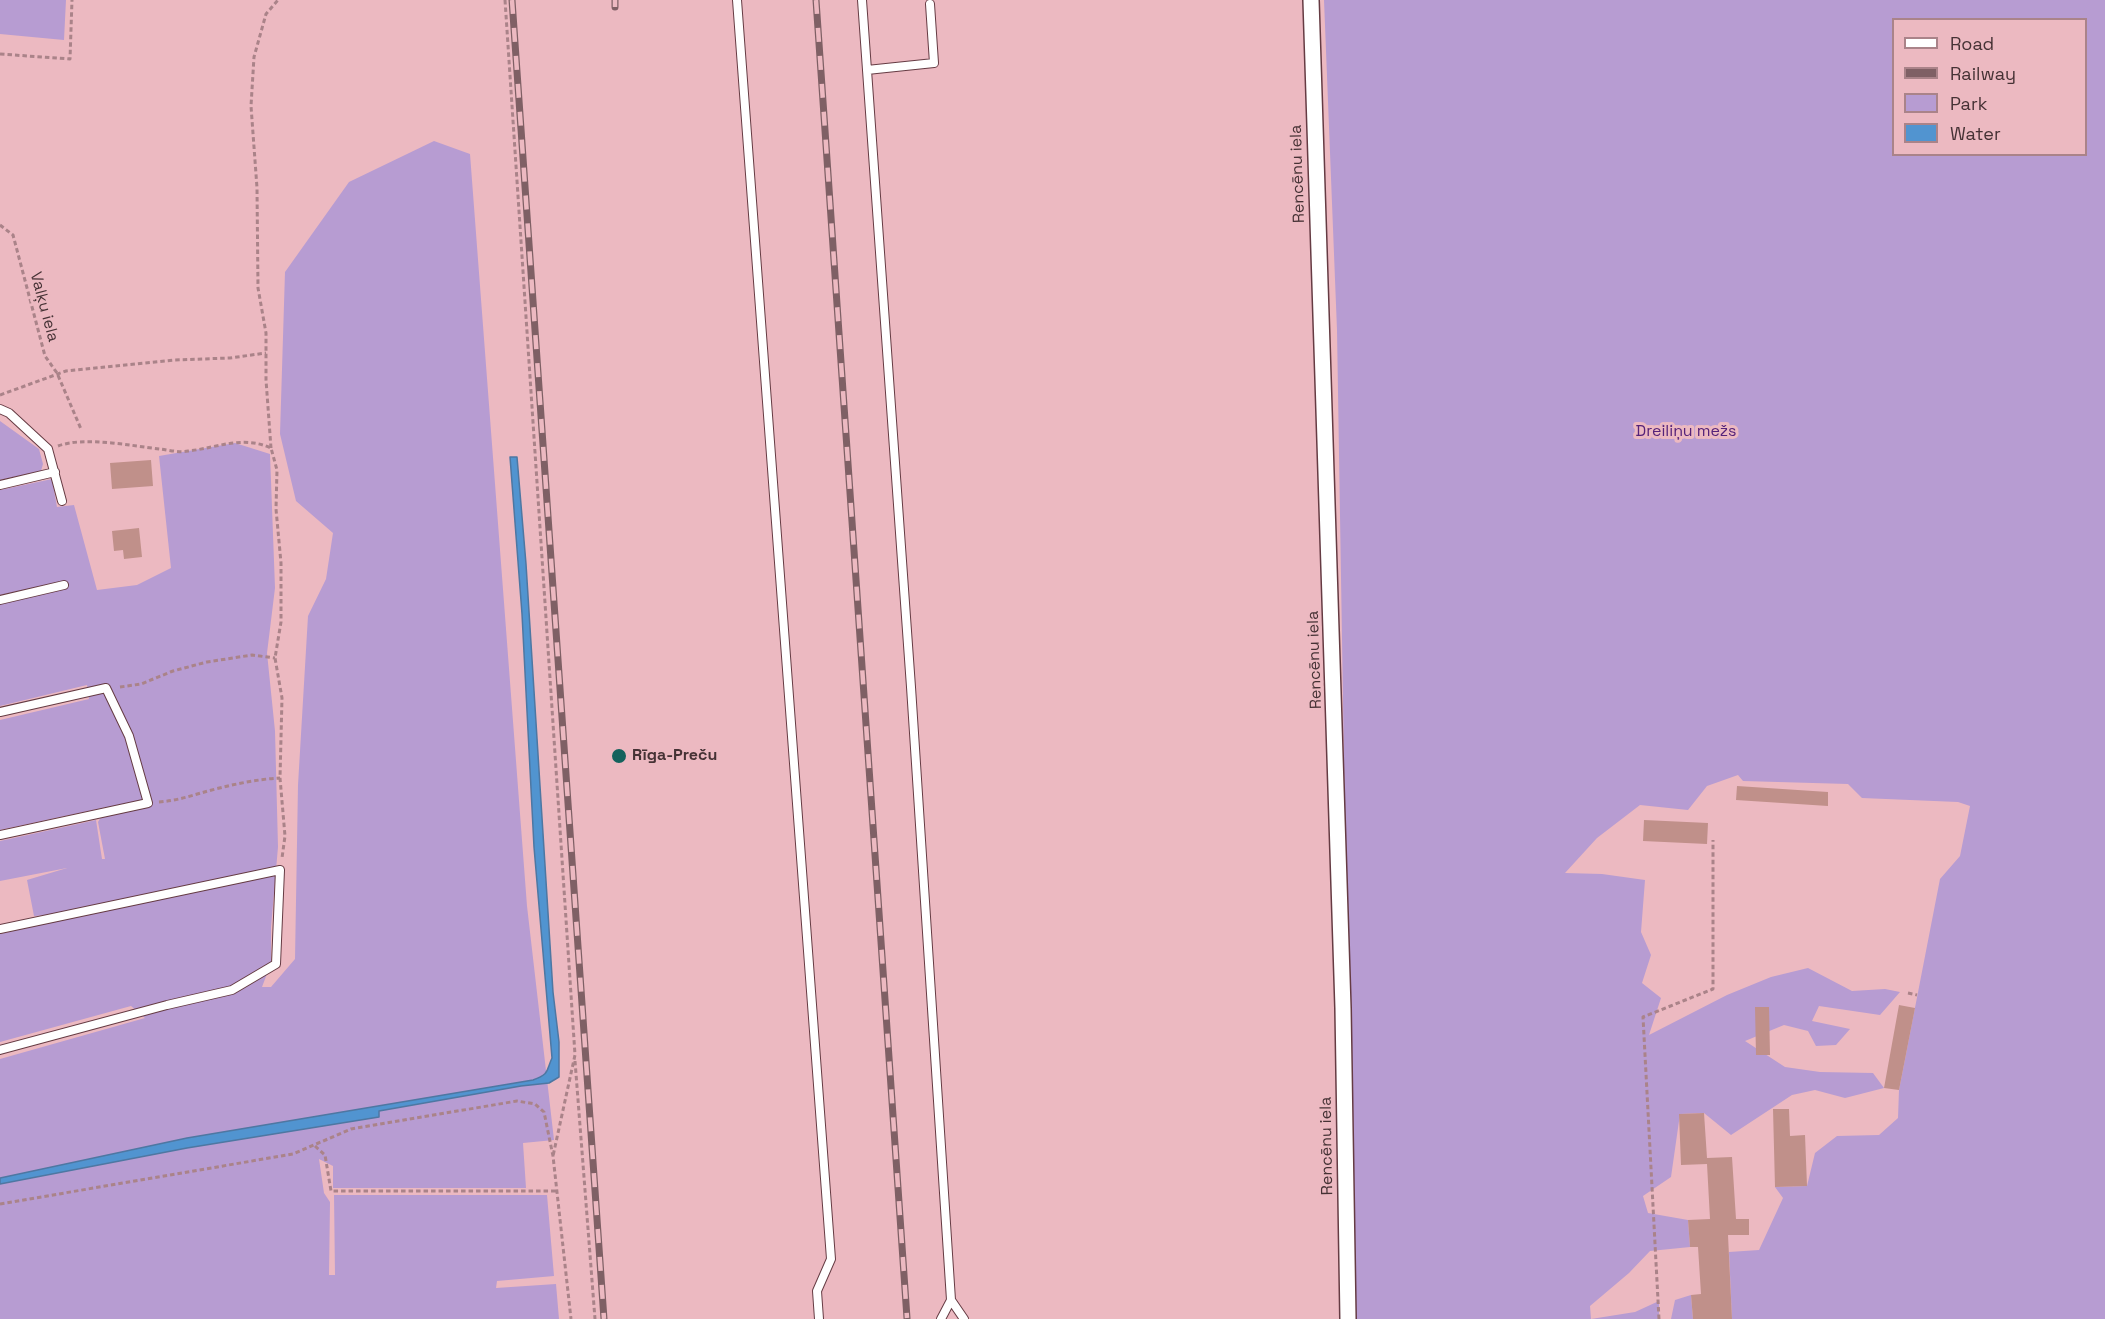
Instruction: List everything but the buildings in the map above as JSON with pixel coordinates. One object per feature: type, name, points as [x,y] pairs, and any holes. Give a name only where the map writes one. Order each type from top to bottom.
[{"type":"street","name":"Rencēnu iela","points":[[1311,0],[1343,1008],[1348,1319]]},
{"type":"lane","points":[[737,0],[831,1259],[818,1291],[819,1319]]},
{"type":"lane","points":[[862,0],[911,687],[951,1300],[964,1319]]},
{"type":"lane","points":[[867,70],[934,63],[930,4]]},
{"type":"lane","points":[[0,409],[9,413],[48,449],[62,501]]},
{"type":"lane","points":[[0,485],[56,472]]},
{"type":"lane","points":[[0,600],[64,585]]},
{"type":"lane","points":[[0,712],[106,688],[129,736],[147,803],[0,835]]},
{"type":"lane","points":[[0,930],[280,870],[276,964],[232,990],[0,1050]]},
{"type":"lane","points":[[940,1319],[951,1300]]},
{"type":"path","points":[[0,54],[70,60],[72,0]]},
{"type":"path","points":[[278,0],[266,15],[254,57],[251,106],[257,188],[258,288],[266,333],[266,380],[271,448],[277,470],[276,509],[281,563],[281,622],[275,658],[282,698],[280,778],[285,836],[280,870]]},
{"type":"path","points":[[505,0],[575,1055],[595,1319]]},
{"type":"path","name":"Valķu iela","points":[[0,225],[13,236],[45,356],[57,373],[81,429]]},
{"type":"path","points":[[0,395],[57,373],[266,353]]},
{"type":"path","points":[[48,449],[67,442],[96,442],[187,452],[221,444],[248,441],[262,443],[271,448]]},
{"type":"path","points":[[106,688],[141,684],[173,671],[207,662],[252,655],[275,658]]},
{"type":"path","points":[[147,803],[173,801],[260,779],[280,778]]},
{"type":"path","points":[[1659,1319],[1643,1017],[1713,989],[1713,840]]},
{"type":"path","points":[[1908,993],[1917,995]]},
{"type":"path","points":[[553,1156],[575,1055]]},
{"type":"path","points":[[0,1204],[293,1154],[351,1129],[517,1101],[535,1104],[544,1112],[553,1156],[571,1319]]},
{"type":"path","points":[[314,1145],[325,1155],[331,1191],[557,1191]]},
{"type":"green space","points":[[0,0],[66,0],[64,40],[0,34]]},
{"type":"green space","name":"Dreiliņu mežs","points":[[1324,0],[2105,0],[2105,1319],[1732,1319],[1729,1252],[1759,1250],[1783,1198],[1775,1187],[1807,1186],[1815,1153],[1837,1136],[1879,1135],[1898,1118],[1899,1090],[1940,879],[1960,856],[1970,806],[1958,802],[1862,798],[1848,784],[1743,781],[1738,775],[1707,786],[1688,810],[1640,805],[1597,838],[1565,873],[1602,874],[1645,880],[1641,932],[1651,955],[1642,983],[1661,998],[1649,1035],[1727,995],[1771,977],[1808,968],[1852,991],[1885,989],[1900,992],[1880,1015],[1819,1006],[1812,1021],[1850,1029],[1836,1045],[1816,1046],[1808,1031],[1784,1025],[1745,1041],[1785,1067],[1820,1072],[1873,1073],[1884,1088],[1845,1098],[1815,1090],[1792,1095],[1731,1135],[1704,1113],[1680,1114],[1671,1177],[1643,1196],[1648,1213],[1688,1220],[1690,1247],[1650,1251],[1629,1273],[1590,1306],[1591,1319],[1353,1319],[1337,330]]},
{"type":"green space","points":[[434,141],[470,154],[527,906],[554,1140],[523,1143],[526,1188],[333,1188],[333,1166],[319,1159],[324,1193],[330,1202],[329,1275],[335,1275],[334,1195],[547,1195],[554,1276],[497,1281],[496,1288],[556,1284],[559,1319],[0,1319],[0,1059],[145,1018],[131,1006],[0,1042],[0,934],[102,911],[34,916],[27,880],[67,868],[0,881],[0,841],[96,820],[102,859],[105,859],[98,822],[107,807],[0,830],[0,720],[89,699],[87,685],[0,706],[0,603],[68,588],[60,582],[0,595],[0,490],[52,479],[57,507],[74,505],[97,590],[137,585],[171,568],[159,456],[235,443],[270,454],[275,588],[267,653],[275,731],[278,847],[271,927],[271,963],[262,987],[271,987],[295,959],[298,785],[308,616],[326,579],[333,533],[296,501],[280,434],[285,272],[349,182]]},
{"type":"green space","points":[[0,421],[39,449],[43,464],[41,471],[0,480]]},
{"type":"green space","points":[[1691,1295],[1693,1319],[1671,1319],[1675,1300]]},
{"type":"green space","points":[[1659,1301],[1659,1319],[1591,1319],[1635,1312]]},
{"type":"water","points":[[510,457],[517,457],[526,564],[553,992],[559,1042],[559,1077],[549,1083],[379,1111],[379,1117],[187,1148],[0,1184],[0,1178],[187,1138],[533,1080],[547,1072],[552,1058],[534,847],[522,614]]},
{"type":"railway","points":[[512,0],[604,1319]]},
{"type":"railway","points":[[615,0],[615,7]]},
{"type":"railway","points":[[816,0],[907,1318]]},
{"type":"place","name":"Rīga-Preču","points":[[619,756]]}]
